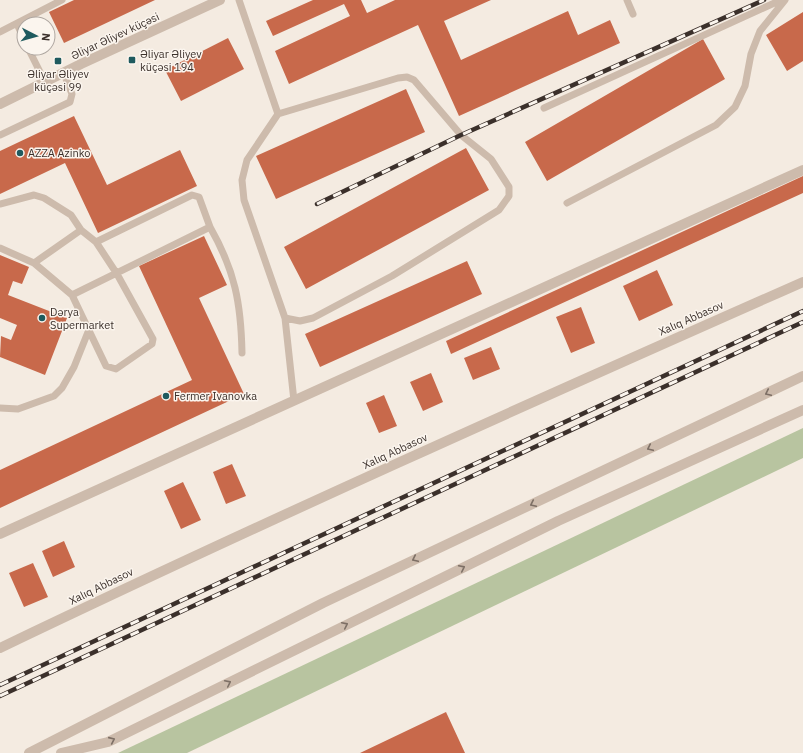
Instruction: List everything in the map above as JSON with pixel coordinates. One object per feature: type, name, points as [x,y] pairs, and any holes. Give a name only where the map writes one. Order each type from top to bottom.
[{"type":"street","name":"Əliyar Əliyev küçəsi","points":[[0,104],[220,0]]},
{"type":"street","points":[[0,534],[803,170]]},
{"type":"street","name":"Xalıq Abbasov","points":[[0,648],[162,570],[467,431],[803,282]]},
{"type":"street","points":[[29,753],[323,603],[803,376]]},
{"type":"street","points":[[60,753],[108,742],[558,521],[803,410]]},
{"type":"lane","points":[[31,16],[62,0]]},
{"type":"lane","points":[[239,0],[278,114]]},
{"type":"lane","points":[[627,0],[633,14]]},
{"type":"lane","points":[[544,108],[781,0]]},
{"type":"lane","points":[[567,203],[716,126],[735,107],[745,86],[751,54],[760,31],[785,0]]},
{"type":"lane","points":[[0,32],[16,24]]},
{"type":"lane","points":[[32,56],[45,82]]},
{"type":"lane","points":[[0,135],[70,102],[72,94],[64,74]]},
{"type":"lane","points":[[285,318],[300,321],[313,318],[392,276],[499,210],[509,196],[509,187],[491,160],[461,135],[414,80],[407,77],[398,78],[278,114],[247,160],[242,180],[244,200],[285,318],[294,401]]},
{"type":"lane","points":[[0,204],[34,195],[44,198],[71,215],[82,230],[96,242],[117,274],[154,339],[152,344],[116,369],[106,366],[88,332],[72,295],[34,263],[0,248]]},
{"type":"lane","points":[[96,242],[192,195],[199,197],[210,227],[230,269],[236,286],[241,317],[242,353]]},
{"type":"lane","points":[[72,295],[210,227]]},
{"type":"lane","points":[[34,263],[82,230]]},
{"type":"lane","points":[[0,408],[18,409],[54,396],[62,388],[74,367],[88,332]]},
{"type":"green space","points":[[803,428],[803,458],[187,753],[118,753]]},
{"type":"building","points":[[74,0],[155,0],[64,43],[56,26],[56,16],[51,16],[49,12]]},
{"type":"building","points":[[313,0],[361,0],[367,13],[395,0],[491,0],[444,21],[461,60],[568,11],[578,35],[610,20],[620,43],[459,116],[418,25],[289,84],[275,51],[350,16],[344,4],[273,36],[266,21]]},
{"type":"building","points":[[803,12],[803,61],[787,71],[766,35]]},
{"type":"building","points":[[228,38],[244,69],[181,101],[165,70]]},
{"type":"building","points":[[703,39],[725,79],[547,181],[525,142]]},
{"type":"building","points":[[406,89],[425,132],[276,199],[256,156]]},
{"type":"building","points":[[74,116],[107,185],[180,150],[197,186],[98,233],[65,163],[0,194],[0,151]]},
{"type":"building","points":[[466,148],[489,190],[306,289],[284,247]]},
{"type":"building","points":[[803,176],[803,193],[451,354],[446,341]]},
{"type":"building","points":[[204,236],[227,285],[199,298],[244,394],[0,508],[0,470],[192,380],[139,266]]},
{"type":"building","points":[[0,255],[29,267],[22,284],[13,281],[8,295],[67,318],[45,375],[0,357],[1,336],[11,340],[17,325],[0,318]]},
{"type":"building","points":[[467,261],[482,294],[320,367],[305,334]]},
{"type":"building","points":[[657,270],[673,305],[639,321],[623,286]]},
{"type":"building","points":[[581,307],[595,343],[571,353],[556,317]]},
{"type":"building","points":[[491,347],[500,369],[473,380],[464,358]]},
{"type":"building","points":[[431,373],[443,402],[423,411],[410,382]]},
{"type":"building","points":[[384,395],[397,426],[379,433],[366,403]]},
{"type":"building","points":[[232,464],[246,496],[226,504],[213,472]]},
{"type":"building","points":[[183,482],[201,520],[181,529],[164,491]]},
{"type":"building","points":[[64,541],[75,567],[53,577],[42,551]]},
{"type":"building","points":[[33,563],[48,597],[24,607],[9,573]]},
{"type":"building","points":[[446,712],[465,753],[360,753]]},
{"type":"railway","points":[[317,204],[461,135],[764,0]]},
{"type":"railway","points":[[0,685],[803,311]]},
{"type":"railway","points":[[0,696],[803,322]]},
{"type":"place","name":"Əliyar Əliyev küçəsi 194","points":[[132,60]]},
{"type":"place","name":"Əliyar Əliyev küçəsi 99","points":[[58,61]]},
{"type":"place","name":"AZZA Azinko","points":[[20,153]]},
{"type":"place","name":"Dərya Supermarket","points":[[42,318]]},
{"type":"place","name":"Fermer Ivanovka","points":[[166,396]]}]
